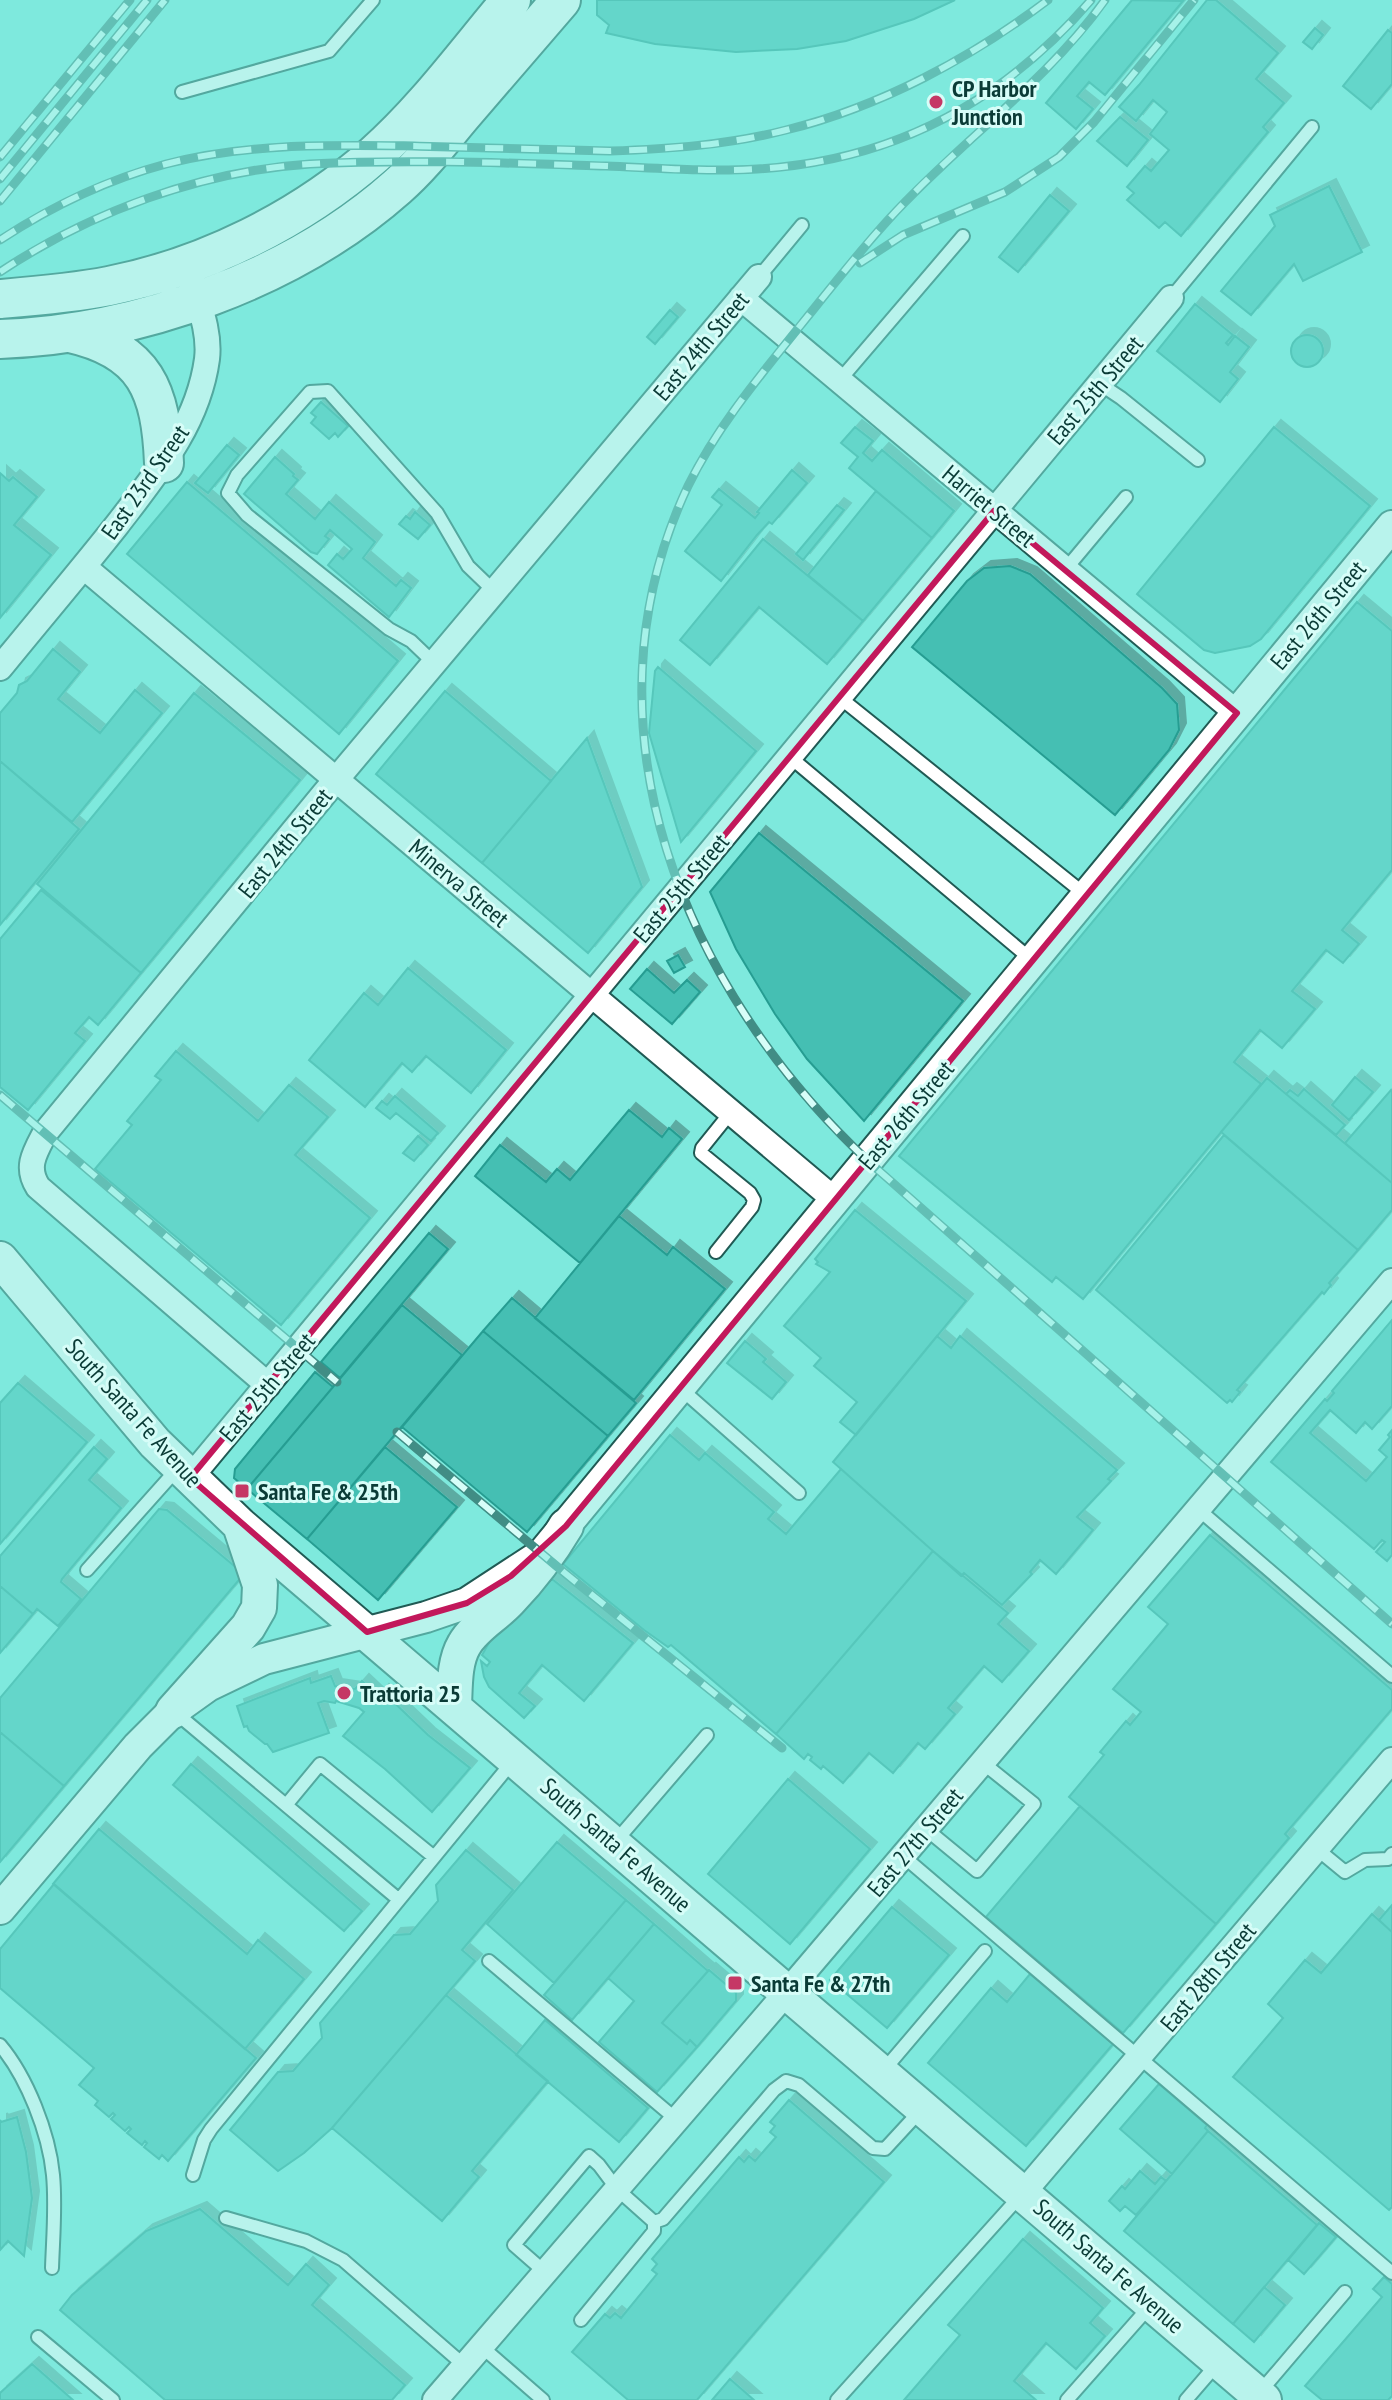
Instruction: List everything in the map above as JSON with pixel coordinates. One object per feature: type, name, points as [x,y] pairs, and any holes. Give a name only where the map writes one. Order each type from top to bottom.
[{"type":"main road","points":[[0,339],[70,333],[123,323],[192,283],[274,224],[334,187],[374,155],[413,115],[511,0]]},
{"type":"main road","points":[[0,299],[109,286],[192,283],[289,260],[350,222],[415,170],[561,0]]},
{"type":"main road","points":[[70,333],[90,337],[112,347],[142,373],[158,404],[164,463]]},
{"type":"main road","name":"South Santa Fe Avenue","points":[[0,1259],[125,1408],[240,1525],[1260,2397]]},
{"type":"main road","points":[[173,1711],[256,1615],[260,1585],[240,1525]]},
{"type":"main road","points":[[454,1706],[462,1647],[470,1635],[527,1581],[566,1526]]},
{"type":"street","name":"East 24th Street","points":[[268,1385],[38,1187],[31,1169],[34,1153],[45,1133],[336,780],[759,277]]},
{"type":"street","name":"East 23rd Street","points":[[0,668],[84,567],[164,463],[196,404],[207,359],[207,335],[192,283]]},
{"type":"street","name":"Harriet Street","points":[[741,298],[1237,713]]},
{"type":"street","name":"East 25th Street","points":[[185,1472],[268,1385],[1171,298]]},
{"type":"street","name":"East 26th Street","points":[[367,1632],[467,1603],[542,1554],[1392,526]]},
{"type":"street","name":"Minerva Street","points":[[84,567],[835,1200]]},
{"type":"street","name":"East 27th Street","points":[[435,2400],[983,1763],[1392,1281]]},
{"type":"street","points":[[0,1909],[138,1746],[173,1711],[208,1686],[264,1659],[367,1632]]},
{"type":"street","name":"East 28th Street","points":[[1023,2193],[1392,1760]]},
{"type":"lane","points":[[182,92],[329,51],[373,0]]},
{"type":"lane","points":[[1171,298],[1312,127]]},
{"type":"lane","points":[[759,277],[802,225]]},
{"type":"lane","points":[[839,381],[963,236]]},
{"type":"lane","points":[[1100,384],[1198,460]]},
{"type":"lane","points":[[435,664],[411,641],[389,629],[247,515],[228,493],[237,475],[310,392],[328,391],[437,513],[468,566],[495,592]]},
{"type":"lane","points":[[1065,570],[1126,497]]},
{"type":"lane","points":[[839,697],[1087,896]]},
{"type":"lane","points":[[790,757],[1033,961]]},
{"type":"lane","points":[[716,1252],[752,1207],[754,1200],[750,1193],[701,1153],[731,1112]]},
{"type":"lane","points":[[680,1388],[799,1493]]},
{"type":"lane","points":[[87,1570],[185,1472]]},
{"type":"lane","points":[[1198,1509],[1392,1676]]},
{"type":"lane","points":[[173,1711],[398,1899]]},
{"type":"lane","points":[[614,1843],[707,1735]]},
{"type":"lane","points":[[193,2175],[204,2140],[211,2129],[515,1758]]},
{"type":"lane","points":[[926,1829],[977,1871],[1034,1804],[983,1763]]},
{"type":"lane","points":[[287,1804],[320,1764],[434,1857]]},
{"type":"lane","points":[[1317,1849],[1345,1872],[1365,1860],[1388,1859],[1392,1854]]},
{"type":"lane","points":[[903,1856],[1392,2273]]},
{"type":"lane","points":[[882,2073],[985,1951]]},
{"type":"lane","points":[[489,1961],[677,2120]]},
{"type":"lane","points":[[0,2045],[16,2064],[38,2113],[53,2173],[52,2268]]},
{"type":"lane","points":[[654,2222],[663,2219],[774,2090],[786,2081],[799,2085],[873,2148],[885,2149],[923,2108]]},
{"type":"lane","points":[[546,2273],[514,2245],[589,2156],[617,2189],[654,2222],[654,2231],[581,2320]]},
{"type":"lane","points":[[837,2400],[1023,2193]]},
{"type":"lane","points":[[226,2218],[306,2241],[343,2260],[465,2366]]},
{"type":"lane","points":[[1260,2397],[1345,2292]]},
{"type":"lane","points":[[1067,2400],[1152,2304]]},
{"type":"lane","points":[[38,2337],[113,2400]]},
{"type":"lane","points":[[482,2347],[543,2400]]},
{"type":"lane","points":[[1186,2400],[1219,2362]]},
{"type":"highlighted area","points":[[994,511],[1237,713],[566,1526],[511,1576],[467,1603],[367,1632],[190,1478]]},
{"type":"building","points":[[597,0],[955,0],[914,19],[846,41],[797,49],[736,52],[655,44],[606,33],[609,25],[597,15]]},
{"type":"building","points":[[1132,0],[1183,1],[1105,95],[1089,82],[1077,96],[1093,109],[1076,129],[1046,103]]},
{"type":"building","points":[[1207,0],[1216,0],[1278,53],[1256,79],[1284,103],[1263,127],[1268,132],[1181,236],[1165,222],[1159,228],[1127,200],[1134,193],[1127,187],[1145,166],[1151,171],[1169,150],[1150,134],[1167,112],[1153,100],[1136,121],[1119,107]]},
{"type":"building","points":[[1315,28],[1323,35],[1312,49],[1303,42]]},
{"type":"building","points":[[1388,30],[1392,33],[1392,84],[1371,109],[1343,86]]},
{"type":"building","points":[[1120,117],[1148,140],[1127,166],[1097,141]]},
{"type":"building","points":[[1329,186],[1362,252],[1303,281],[1294,264],[1251,315],[1221,291],[1275,226],[1270,215]]},
{"type":"building","points":[[1050,195],[1069,211],[1018,272],[999,257]]},
{"type":"building","points":[[1195,304],[1233,335],[1226,343],[1228,345],[1235,336],[1249,347],[1230,372],[1238,379],[1220,402],[1157,351]]},
{"type":"building","points":[[670,310],[678,317],[655,344],[647,337]]},
{"type":"building","points":[[1307,335],[1318,340],[1323,351],[1318,362],[1307,367],[1296,362],[1291,351],[1296,340]]},
{"type":"building","points":[[321,402],[348,426],[338,437],[335,433],[329,439],[311,423],[316,417],[311,413]]},
{"type":"building","points":[[855,427],[873,441],[863,453],[872,461],[882,450],[954,511],[932,538],[849,468],[858,457],[841,443]]},
{"type":"building","points":[[1274,427],[1370,506],[1261,639],[1250,646],[1215,653],[1204,650],[1137,594]]},
{"type":"building","points":[[227,445],[239,455],[208,493],[195,483]]},
{"type":"building","points":[[275,457],[298,480],[286,494],[315,519],[329,502],[375,542],[363,558],[396,586],[401,580],[411,588],[389,617],[328,565],[337,554],[343,559],[352,549],[330,530],[325,536],[329,539],[317,554],[311,552],[244,494]]},
{"type":"building","points":[[792,470],[807,483],[772,524],[769,522],[757,535],[721,581],[685,551],[722,505],[712,497],[719,489],[755,518]]},
{"type":"building","points":[[0,473],[9,481],[13,477],[37,497],[14,525],[51,555],[0,618]]},
{"type":"building","points":[[187,482],[398,661],[339,734],[127,554]]},
{"type":"building","points":[[876,491],[932,538],[863,621],[808,575]]},
{"type":"building","points":[[837,505],[844,510],[803,560],[796,554]]},
{"type":"building","points":[[415,512],[430,525],[418,539],[399,524],[406,516],[410,519]]},
{"type":"building","points":[[763,539],[863,621],[827,664],[759,607],[710,665],[680,640]]},
{"type":"building","points":[[1010,566],[1030,574],[1177,704],[1179,730],[1169,750],[1115,815],[912,647],[967,581],[984,568]]},
{"type":"building","points":[[1357,602],[1392,631],[1392,870],[1342,930],[1359,944],[1343,963],[1326,950],[1292,991],[1315,1009],[1282,1048],[1260,1030],[1234,1062],[1261,1084],[1083,1299],[1056,1277],[1052,1282],[899,1156]]},
{"type":"building","points":[[53,649],[80,672],[58,699],[100,733],[135,690],[162,713],[72,822],[0,761],[0,713],[17,693],[19,685],[27,681]]},
{"type":"building","points":[[658,667],[756,751],[681,842],[649,733],[655,671]]},
{"type":"building","points":[[445,691],[551,781],[482,863],[376,774]]},
{"type":"building","points":[[194,693],[300,780],[141,973],[37,884]]},
{"type":"building","points":[[587,738],[642,887],[588,953],[482,863]]},
{"type":"building","points":[[0,761],[79,829],[0,925]]},
{"type":"building","points":[[759,833],[963,1001],[864,1121],[807,1059],[775,1014],[736,949],[710,892]]},
{"type":"building","points":[[41,890],[141,973],[98,1025],[89,1017],[75,1033],[85,1041],[28,1110],[0,1087],[0,939]]},
{"type":"building","points":[[678,955],[685,967],[674,973],[667,961]]},
{"type":"building","points":[[408,968],[506,1050],[471,1093],[426,1056],[412,1072],[402,1063],[365,1107],[309,1060],[364,993],[378,1005]]},
{"type":"building","points":[[647,969],[674,993],[687,980],[700,992],[672,1024],[630,989]]},
{"type":"building","points":[[176,1051],[258,1121],[289,1085],[328,1117],[295,1155],[370,1218],[281,1325],[95,1169],[132,1125],[127,1121],[161,1080],[155,1076]]},
{"type":"building","points":[[1355,1077],[1373,1092],[1349,1120],[1332,1105]]},
{"type":"building","points":[[1267,1078],[1392,1183],[1392,1210],[1358,1250],[1221,1132]]},
{"type":"building","points":[[1304,1089],[1345,1125],[1336,1135],[1286,1094],[1290,1090],[1298,1096]]},
{"type":"building","points":[[1392,1092],[1392,1183],[1345,1143]]},
{"type":"building","points":[[395,1096],[438,1133],[431,1141],[396,1113],[390,1119],[376,1108],[382,1101],[387,1105]]},
{"type":"building","points":[[629,1110],[662,1137],[669,1128],[682,1139],[580,1263],[475,1176],[500,1145],[546,1182],[557,1169],[570,1180]]},
{"type":"building","points":[[1224,1135],[1358,1250],[1329,1283],[1331,1285],[1324,1294],[1322,1292],[1237,1390],[1240,1392],[1232,1402],[1227,1403],[1096,1290]]},
{"type":"building","points":[[418,1136],[428,1145],[414,1161],[403,1153]]},
{"type":"building","points":[[855,1210],[966,1301],[856,1435],[840,1422],[857,1402],[814,1366],[821,1358],[784,1326],[830,1272],[816,1264],[815,1259]]},
{"type":"building","points":[[619,1216],[667,1255],[673,1247],[725,1289],[634,1400],[535,1318]]},
{"type":"building","points":[[429,1233],[448,1249],[340,1378],[321,1362]]},
{"type":"building","points":[[512,1298],[636,1403],[608,1436],[483,1331]]},
{"type":"building","points":[[402,1305],[462,1355],[307,1539],[247,1489]]},
{"type":"building","points":[[1392,1320],[1392,1406],[1372,1429],[1365,1422],[1356,1433],[1330,1410],[1310,1433],[1366,1481],[1387,1457],[1379,1450],[1392,1430],[1392,1555],[1387,1561],[1376,1552],[1385,1542],[1382,1540],[1374,1549],[1271,1462],[1325,1399],[1327,1401],[1334,1393],[1332,1391]]},
{"type":"building","points":[[483,1331],[608,1436],[527,1532],[402,1427]]},
{"type":"building","points":[[937,1336],[951,1348],[960,1336],[1117,1470],[1108,1479],[1111,1481],[1077,1517],[1093,1530],[1056,1574],[1040,1560],[1030,1572],[1032,1574],[1002,1605],[964,1573],[961,1576],[833,1462]]},
{"type":"building","points":[[745,1341],[786,1382],[772,1399],[727,1363]]},
{"type":"building","points":[[315,1372],[333,1387],[247,1489],[234,1478],[235,1469]]},
{"type":"building","points":[[18,1383],[87,1442],[0,1544],[0,1403]]},
{"type":"building","points":[[670,1435],[699,1460],[705,1453],[774,1512],[768,1519],[786,1534],[841,1469],[933,1551],[776,1734],[671,1645],[668,1647],[644,1630],[563,1564]]},
{"type":"building","points":[[94,1447],[107,1459],[89,1480],[121,1508],[62,1579],[61,1582],[81,1599],[58,1626],[37,1609],[33,1614],[0,1586],[0,1556]]},
{"type":"building","points":[[385,1447],[457,1507],[378,1600],[307,1539]]},
{"type":"building","points":[[159,1509],[167,1510],[244,1574],[64,1786],[0,1732],[0,1698]]},
{"type":"building","points":[[1210,1535],[1392,1690],[1392,1709],[1285,1834],[1289,1838],[1216,1924],[1069,1797],[1104,1755],[1100,1752],[1126,1721],[1130,1725],[1141,1712],[1113,1689],[1168,1624],[1148,1607]]},
{"type":"building","points":[[933,1551],[1008,1613],[998,1624],[1029,1651],[1002,1682],[984,1666],[948,1708],[955,1714],[925,1749],[918,1743],[893,1773],[869,1753],[843,1783],[823,1766],[821,1769],[810,1760],[812,1757],[808,1754],[804,1759],[776,1734]]},
{"type":"building","points":[[552,1579],[633,1643],[584,1701],[542,1665],[519,1693],[535,1706],[524,1718],[489,1687],[481,1661],[487,1666],[490,1662],[482,1655],[494,1634]]},
{"type":"building","points":[[0,1586],[33,1614],[0,1653]]},
{"type":"building","points":[[331,1676],[335,1686],[355,1689],[362,1681],[378,1696],[382,1691],[428,1735],[470,1768],[432,1812],[343,1736],[364,1712],[359,1708],[336,1701],[318,1703],[329,1733],[273,1752],[247,1726],[244,1727],[237,1706],[310,1678],[311,1683]]},
{"type":"building","points":[[0,1732],[64,1786],[0,1862]]},
{"type":"building","points":[[191,1764],[362,1911],[344,1931],[173,1785]]},
{"type":"building","points":[[788,1779],[870,1849],[790,1944],[708,1874]]},
{"type":"building","points":[[1080,1806],[1216,1924],[1123,2033],[986,1917]]},
{"type":"building","points":[[99,1829],[247,1954],[258,1940],[304,1979],[245,2049],[53,1884]]},
{"type":"building","points":[[557,1842],[626,1900],[554,1983],[487,1924]]},
{"type":"building","points":[[466,1850],[513,1890],[462,1950],[475,1961],[332,2128],[278,2171],[230,2130],[278,2072],[293,2071],[322,2038],[320,2023],[394,1935],[410,1934],[438,1901],[436,1885]]},
{"type":"building","points":[[54,1884],[256,2058],[168,2161],[162,2155],[159,2159],[144,2147],[145,2141],[142,2145],[127,2133],[131,2129],[129,2127],[125,2131],[111,2119],[115,2115],[113,2113],[109,2117],[95,2105],[98,2101],[79,2085],[94,2068],[0,1988],[0,1949]]},
{"type":"building","points":[[626,1900],[654,1924],[572,2020],[544,1995]]},
{"type":"building","points":[[1392,1905],[1392,1932],[1379,1920]]},
{"type":"building","points":[[892,1907],[949,1955],[887,2028],[830,1980]]},
{"type":"building","points":[[1372,1914],[1392,1932],[1392,2207],[1389,2210],[1233,2077],[1283,2018],[1268,2004],[1305,1960],[1321,1973]]},
{"type":"building","points":[[654,1924],[708,1971],[662,2023],[687,2044],[690,2040],[697,2047],[657,2092],[599,2042],[634,2001],[608,1978]]},
{"type":"building","points":[[709,1970],[736,1993],[736,2001],[697,2047],[690,2040],[687,2044],[662,2023]]},
{"type":"building","points":[[1030,1974],[1113,2044],[1026,2146],[928,2063],[991,1988],[1007,2002]]},
{"type":"building","points":[[446,1995],[548,2081],[472,2171],[479,2177],[442,2221],[332,2128]]},
{"type":"building","points":[[545,2020],[648,2108],[619,2142],[516,2055]]},
{"type":"building","points":[[1159,2084],[1207,2125],[1205,2128],[1208,2131],[1172,2174],[1120,2129]]},
{"type":"building","points":[[789,2100],[884,2182],[697,2400],[628,2400],[572,2352],[605,2314],[610,2318],[615,2313],[621,2318],[657,2274],[652,2270],[657,2264],[652,2259],[739,2157],[744,2162],[749,2156],[755,2161],[776,2137],[770,2132],[775,2126],[770,2122]]},
{"type":"building","points":[[17,2117],[26,2152],[32,2198],[24,2256],[8,2241],[0,2250],[0,2120]]},
{"type":"building","points":[[1208,2131],[1317,2225],[1233,2324],[1124,2231]]},
{"type":"building","points":[[1140,2171],[1155,2184],[1161,2177],[1166,2181],[1136,2215],[1125,2206],[1120,2211],[1109,2201],[1122,2186],[1125,2189]]},
{"type":"building","points":[[200,2209],[288,2285],[306,2264],[329,2285],[312,2305],[405,2385],[392,2400],[165,2400],[60,2310],[72,2295],[146,2231]]},
{"type":"building","points":[[1319,2223],[1336,2237],[1304,2274],[1288,2260]]},
{"type":"building","points":[[1023,2239],[1103,2308],[1090,2323],[1105,2336],[1076,2369],[1046,2343],[1014,2381],[1036,2400],[904,2400],[960,2335],[948,2325]]},
{"type":"building","points":[[1384,2277],[1392,2284],[1392,2396],[1388,2400],[1322,2400],[1305,2386],[1382,2297],[1373,2289]]},
{"type":"building","points":[[1264,2287],[1285,2305],[1254,2342],[1233,2324]]},
{"type":"building","points":[[32,2364],[73,2400],[0,2400],[0,2393]]},
{"type":"building","points":[[730,2379],[754,2400],[712,2400]]},
{"type":"railway","points":[[0,157],[130,0]]},
{"type":"railway","points":[[0,179],[147,0]]},
{"type":"railway","points":[[0,201],[165,0]]},
{"type":"railway","points":[[0,240],[39,216],[101,186],[166,164],[227,152],[352,145],[610,151],[698,145],[764,135],[821,120],[890,94],[988,42],[1048,0]]},
{"type":"railway","points":[[0,272],[35,250],[109,213],[188,185],[269,168],[421,162],[738,170],[807,164],[854,154],[942,120],[983,96],[1021,68],[1091,0]]},
{"type":"railway","points":[[1105,0],[1056,59],[877,232],[754,383],[699,464],[655,577],[642,669],[647,760],[667,850],[701,936],[747,1017],[803,1093],[868,1161],[1392,1624]]},
{"type":"railway","points":[[860,263],[903,235],[1005,192],[1059,157],[1094,122],[1194,0]]},
{"type":"railway","points":[[0,1095],[337,1382]]},
{"type":"railway","points":[[397,1432],[566,1574],[782,1748]]},
{"type":"place","name":"CP Harbor Junction","points":[[936,102]]},
{"type":"place","name":"Santa Fe & 25th","points":[[242,1491]]},
{"type":"place","name":"Trattoria 25","points":[[344,1693]]},
{"type":"place","name":"Santa Fe & 27th","points":[[735,1983]]}]
